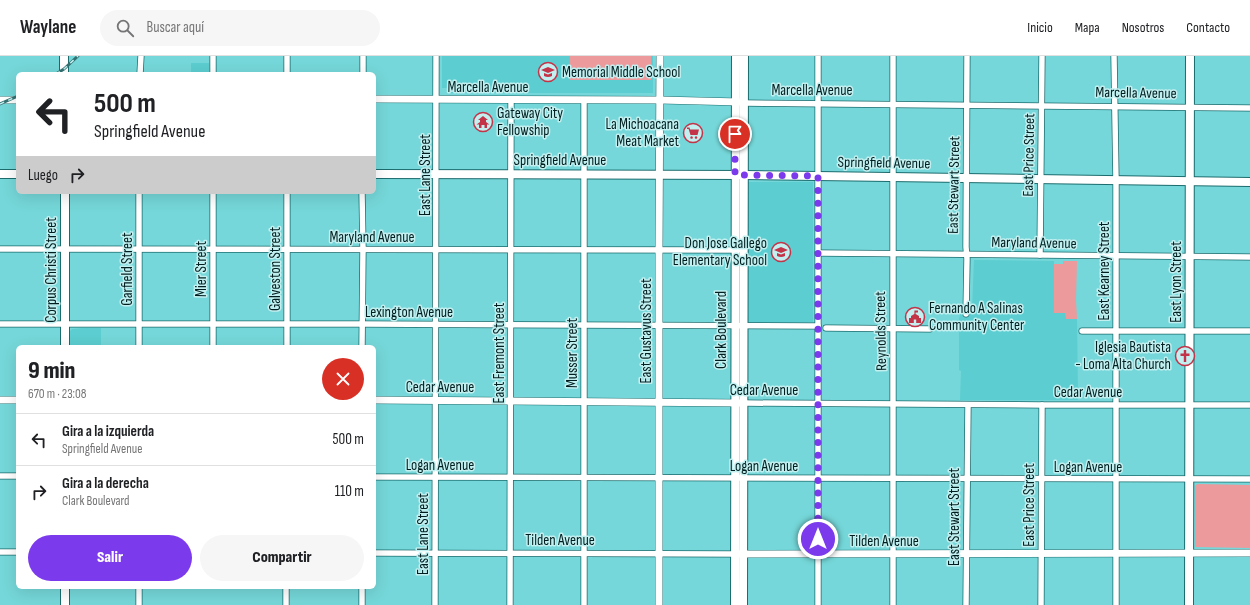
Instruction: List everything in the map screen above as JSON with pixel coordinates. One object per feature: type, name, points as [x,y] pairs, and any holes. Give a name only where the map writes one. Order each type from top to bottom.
[{"type":"main road","points":[[64,56],[64,72]]},
{"type":"main road","name":"Clark Boulevard","points":[[734,605],[736,56]]},
{"type":"main road","name":"Clark Boulevard","points":[[743,605],[744,56]]},
{"type":"main road","name":"East Lyon Street","points":[[1189,605],[1190,56]]},
{"type":"main road","points":[[0,174],[16,174]]},
{"type":"main road","name":"Springfield Avenue","points":[[376,174],[744,175],[1250,182]]},
{"type":"main road","name":"Corpus Christi Street","points":[[65,194],[65,345]]},
{"type":"main road","points":[[65,589],[65,605]]},
{"type":"street","points":[[140,72],[141,56]]},
{"type":"street","points":[[213,56],[213,72]]},
{"type":"street","points":[[287,56],[287,72]]},
{"type":"street","points":[[363,56],[363,72]]},
{"type":"street","name":"East Lane Street","points":[[435,605],[437,249],[436,56]]},
{"type":"street","name":"East Gustavus Street","points":[[659,605],[660,56]]},
{"type":"street","points":[[818,56],[818,605]]},
{"type":"street","name":"Reynolds Street","points":[[893,56],[893,605]]},
{"type":"street","name":"East Stewart Street","points":[[966,314],[967,56]]},
{"type":"street","name":"East Price Street","points":[[1040,255],[1042,56]]},
{"type":"street","name":"East Kearney Street","points":[[1114,56],[1116,180],[1116,605]]},
{"type":"street","name":"Marcella Avenue","points":[[376,99],[660,100],[735,101],[744,103],[967,104],[1250,108]]},
{"type":"street","points":[[0,100],[16,100]]},
{"type":"street","name":"East Fremont Street","points":[[510,605],[511,100]]},
{"type":"street","name":"Musser Street","points":[[584,100],[584,605]]},
{"type":"street","name":"Garfield Street","points":[[139,194],[139,345]]},
{"type":"street","name":"Mier Street","points":[[213,194],[213,345]]},
{"type":"street","name":"Galveston Street","points":[[287,194],[287,345]]},
{"type":"street","points":[[362,194],[362,345]]},
{"type":"street","name":"Maryland Avenue","points":[[0,248],[744,250]]},
{"type":"street","name":"Maryland Avenue","points":[[818,253],[1250,257]]},
{"type":"street","name":"Lexington Avenue","points":[[0,324],[818,326]]},
{"type":"street","points":[[826,328],[930,329]]},
{"type":"street","points":[[1082,331],[1250,331]]},
{"type":"street","points":[[0,400],[16,400]]},
{"type":"street","name":"Cedar Avenue","points":[[376,400],[968,405],[1250,405]]},
{"type":"street","name":"East Stewart Street","points":[[966,605],[966,478],[968,405]]},
{"type":"street","name":"East Price Street","points":[[1041,605],[1042,405]]},
{"type":"street","points":[[0,476],[16,476]]},
{"type":"street","name":"Logan Avenue","points":[[376,477],[1250,479]]},
{"type":"street","points":[[0,552],[16,552]]},
{"type":"street","name":"Tilden Avenue","points":[[376,553],[1250,553]]},
{"type":"street","points":[[139,605],[140,589]]},
{"type":"street","points":[[286,589],[286,605]]},
{"type":"street","points":[[362,589],[362,605]]},
{"type":"shaded area","name":"Memorial Middle School","points":[[442,56],[653,56],[653,93],[447,93],[447,88],[442,88]]},
{"type":"shaded area","points":[[570,56],[651,56],[651,80],[570,80]]},
{"type":"shaded area","points":[[191,63],[209,63],[209,72],[191,72]]},
{"type":"shaded area","name":"Don Jose Gallego Elementary School","points":[[748,182],[813,182],[813,322],[748,322]]},
{"type":"shaded area","points":[[974,260],[1054,261],[1054,313],[1066,313],[1066,319],[1077,319],[1078,400],[960,400],[961,371],[959,370],[959,319],[961,311],[972,311]]},
{"type":"shaded area","points":[[1063,261],[1077,261],[1077,319],[1066,319],[1065,313],[1054,313],[1054,264],[1063,264]]},
{"type":"shaded area","points":[[101,328],[101,345],[70,345],[70,331],[72,329]]},
{"type":"shaded area","points":[[1198,484],[1250,485],[1250,548],[1195,547],[1195,487]]},
{"type":"railway","points":[[59,72],[78,56]]},
{"type":"railway","points":[[0,104],[16,97]]},
{"type":"place","name":"Memorial Middle School","points":[[548,72]]},
{"type":"place","name":"Gateway City Fellowship","points":[[483,122]]},
{"type":"place","name":"La Michoacana Meat Market","points":[[693,133]]},
{"type":"place","name":"Don Jose Gallego Elementary School","points":[[781,252]]},
{"type":"place","name":"Fernando A Salinas Community Center","points":[[915,317]]},
{"type":"place","name":"Iglesia Bautista - Loma Alta Church","points":[[1185,356]]},
{"type":"route","points":[[735,134],[735,175],[818,176],[818,539]]}]
